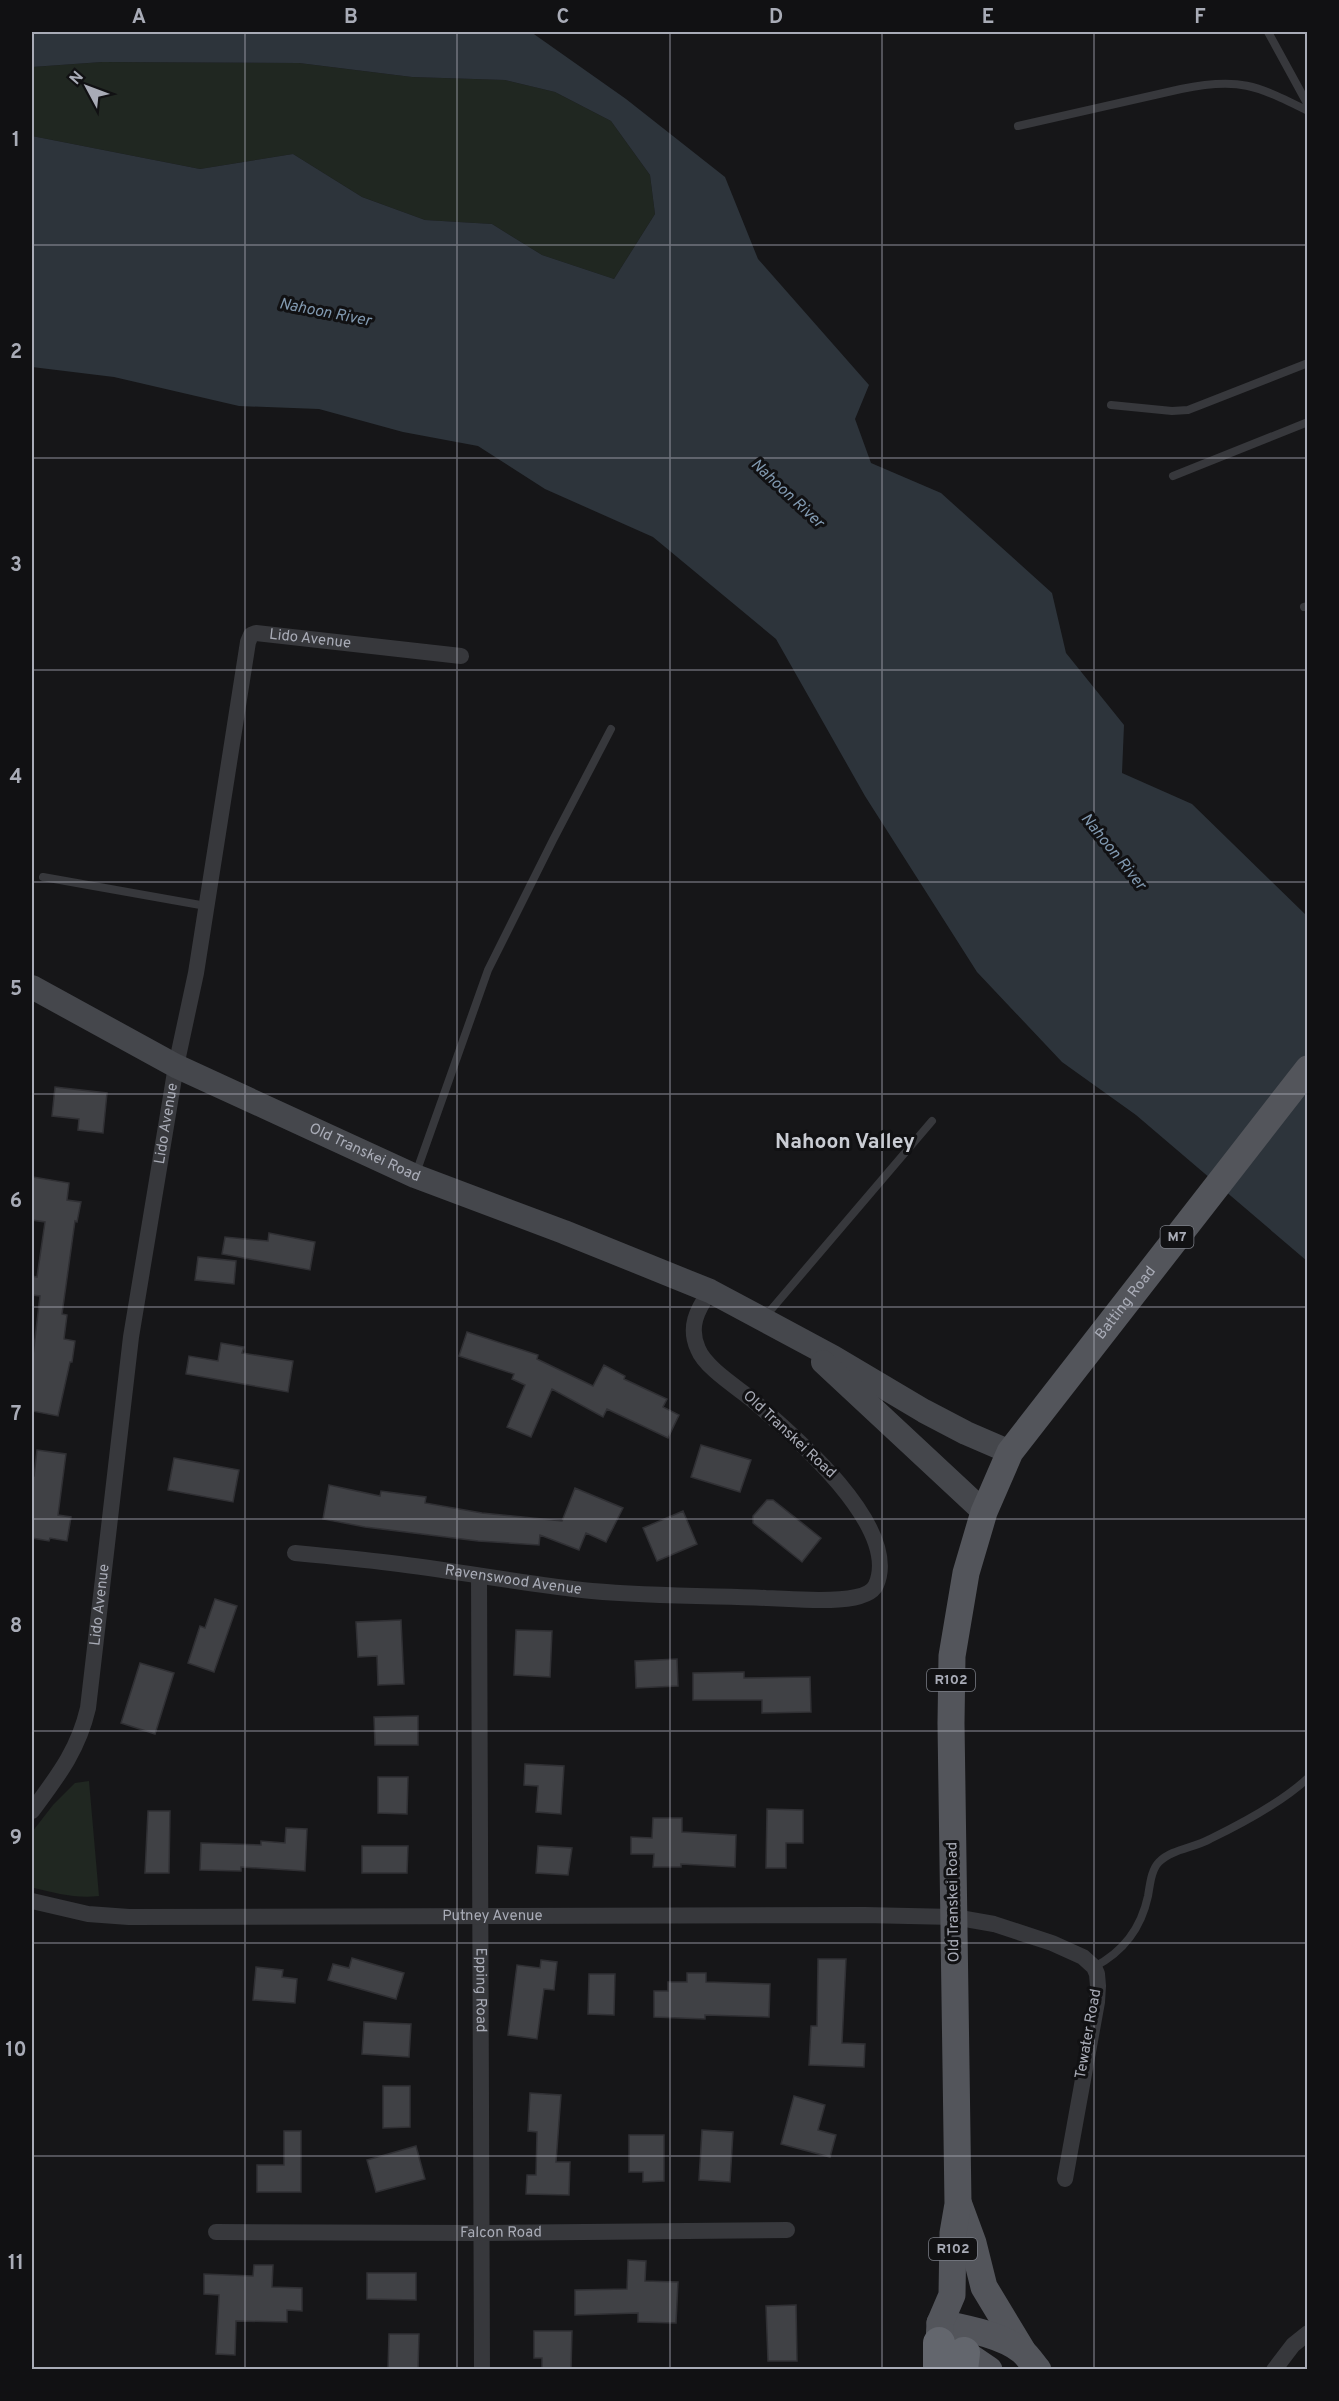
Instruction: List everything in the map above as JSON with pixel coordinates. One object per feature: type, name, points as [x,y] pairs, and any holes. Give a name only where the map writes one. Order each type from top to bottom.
[{"type":"main road","name":"Old Transkei Road","points":[[32,987],[176,1066],[415,1176],[564,1232],[710,1291],[764,1319],[924,1411],[1010,1452],[984,1512],[966,1573],[952,1656],[958,2204],[953,2233],[952,2295],[957,2351],[989,2336],[1030,2360]]},
{"type":"main road","name":"Batting Road","points":[[1010,1452],[1308,1069]]},
{"type":"main road","name":"Old Transkei Road","points":[[798,1339],[984,1512]]},
{"type":"main road","points":[[958,2204],[973,2243],[984,2287],[1030,2360]]},
{"type":"street","name":"Lido Avenue","points":[[32,1812],[72,1755],[79,1741],[88,1708],[131,1337],[176,1066],[188,1016],[248,642],[251,635],[256,633],[461,656]]},
{"type":"street","name":"Old Transkei Road","points":[[710,1291],[700,1305],[693,1325],[694,1338],[701,1355],[763,1409],[837,1479],[860,1510],[874,1536],[880,1562],[877,1584],[873,1590],[858,1598],[836,1600],[732,1597]]},
{"type":"street","name":"Ravenswood Avenue","points":[[295,1553],[392,1563],[592,1591],[680,1597],[732,1597]]},
{"type":"street","name":"Epping Road","points":[[479,1576],[482,2370]]},
{"type":"street","name":"Putney Avenue","points":[[32,1901],[88,1914],[129,1917],[864,1915],[954,1917]]},
{"type":"street","name":"Tewater Road","points":[[954,1917],[994,1924],[1052,1943],[1083,1957],[1094,1967],[1097,1974],[1097,2002],[1065,2179]]},
{"type":"street","name":"Falcon Road","points":[[216,2232],[482,2233],[787,2230]]},
{"type":"street","points":[[1274,2370],[1293,2345],[1308,2332]]},
{"type":"lane","points":[[1268,32],[1308,105]]},
{"type":"lane","points":[[1018,126],[1181,89],[1231,82],[1267,91],[1308,111]]},
{"type":"lane","points":[[1111,405],[1172,411],[1188,410],[1308,363]]},
{"type":"lane","points":[[1173,476],[1308,422]]},
{"type":"lane","points":[[415,1176],[488,970],[611,729]]},
{"type":"lane","points":[[43,877],[206,906]]},
{"type":"lane","points":[[764,1319],[932,1120]]},
{"type":"lane","points":[[1094,1967],[1113,1957],[1136,1929],[1146,1906],[1152,1875],[1158,1863],[1167,1856],[1208,1840],[1246,1819],[1308,1778]]},
{"type":"shaded area","points":[[102,62],[299,63],[412,77],[505,80],[555,92],[611,121],[650,175],[655,214],[614,279],[542,255],[492,224],[425,220],[362,197],[293,154],[200,169],[32,136],[32,67]]},
{"type":"shaded area","points":[[89,1781],[99,1896],[74,1896],[34,1888],[32,1886],[32,1832],[53,1805],[75,1783]]},
{"type":"water","name":"Nahoon River","points":[[32,32],[531,32],[626,99],[725,177],[758,259],[869,385],[855,419],[871,463],[941,493],[1052,593],[1066,653],[1124,725],[1122,773],[1192,804],[1307,916],[1307,1261],[1136,1115],[1062,1062],[977,972],[865,796],[776,639],[653,537],[545,489],[478,446],[403,432],[319,409],[239,406],[114,377],[32,367],[32,136],[200,169],[293,154],[362,197],[425,220],[492,224],[542,255],[614,279],[655,214],[650,175],[611,121],[555,92],[505,80],[412,77],[299,63],[102,62],[32,67]]},
{"type":"building","points":[[55,1087],[107,1093],[103,1133],[78,1130],[79,1119],[52,1116]]},
{"type":"building","points":[[33,1177],[69,1183],[67,1200],[81,1202],[77,1222],[75,1221],[62,1314],[67,1315],[64,1339],[75,1341],[58,1416],[32,1411],[32,1364],[40,1296],[32,1295],[32,1276],[37,1277],[45,1222],[32,1220]]},
{"type":"building","points":[[269,1233],[315,1242],[310,1270],[222,1254],[225,1237],[268,1241]]},
{"type":"building","points":[[198,1257],[236,1261],[234,1284],[195,1280]]},
{"type":"building","points":[[467,1332],[538,1355],[537,1359],[593,1386],[604,1365],[625,1376],[624,1379],[667,1399],[663,1407],[679,1415],[668,1438],[607,1409],[603,1417],[552,1389],[531,1437],[507,1427],[525,1385],[512,1379],[514,1374],[459,1356]]},
{"type":"building","points":[[221,1343],[244,1347],[242,1353],[293,1361],[288,1392],[186,1374],[189,1356],[218,1361]]},
{"type":"building","points":[[701,1445],[751,1460],[740,1492],[691,1477]]},
{"type":"building","points":[[37,1450],[66,1454],[58,1515],[71,1517],[67,1541],[32,1538],[32,1476],[34,1476]]},
{"type":"building","points":[[174,1458],[239,1470],[233,1502],[168,1490]]},
{"type":"building","points":[[329,1485],[380,1496],[381,1491],[426,1497],[425,1503],[482,1513],[562,1521],[575,1488],[623,1508],[606,1542],[586,1533],[579,1550],[540,1535],[539,1545],[478,1541],[365,1527],[323,1519]]},
{"type":"building","points":[[767,1500],[773,1500],[821,1538],[802,1562],[753,1523],[753,1516]]},
{"type":"building","points":[[683,1511],[697,1544],[657,1561],[643,1528]]},
{"type":"building","points":[[215,1599],[237,1606],[214,1672],[188,1663],[200,1626],[205,1628]]},
{"type":"building","points":[[401,1620],[404,1684],[378,1685],[377,1656],[358,1657],[356,1622]]},
{"type":"building","points":[[516,1630],[552,1631],[550,1677],[514,1675]]},
{"type":"building","points":[[677,1659],[678,1686],[636,1688],[635,1661]]},
{"type":"building","points":[[140,1663],[174,1673],[155,1734],[121,1723]]},
{"type":"building","points":[[744,1672],[744,1678],[810,1677],[811,1712],[762,1713],[762,1700],[693,1700],[693,1673]]},
{"type":"building","points":[[418,1716],[418,1745],[375,1745],[374,1717]]},
{"type":"building","points":[[525,1764],[564,1766],[561,1814],[536,1812],[538,1786],[524,1785]]},
{"type":"building","points":[[378,1777],[408,1777],[407,1814],[378,1813]]},
{"type":"building","points":[[767,1809],[803,1810],[803,1843],[786,1843],[786,1868],[766,1868]]},
{"type":"building","points":[[148,1811],[170,1811],[169,1873],[145,1873]]},
{"type":"building","points":[[653,1818],[682,1818],[682,1832],[736,1835],[735,1867],[681,1864],[681,1867],[653,1867],[654,1854],[631,1854],[631,1837],[652,1838]]},
{"type":"building","points":[[286,1828],[307,1829],[305,1871],[241,1867],[241,1871],[200,1870],[201,1843],[261,1845],[261,1841],[285,1843]]},
{"type":"building","points":[[362,1846],[408,1846],[407,1873],[362,1873]]},
{"type":"building","points":[[538,1846],[572,1848],[568,1875],[536,1873]]},
{"type":"building","points":[[352,1958],[404,1973],[396,1999],[328,1980],[333,1964],[349,1968]]},
{"type":"building","points":[[818,1959],[846,1959],[842,2043],[865,2044],[864,2067],[809,2065],[811,2026],[817,2026]]},
{"type":"building","points":[[541,1960],[557,1962],[554,1990],[544,1989],[537,2039],[508,2035],[517,1965],[540,1968]]},
{"type":"building","points":[[256,1967],[283,1970],[282,1977],[297,1979],[295,2003],[253,2000]]},
{"type":"building","points":[[687,1973],[706,1973],[706,1982],[770,1984],[769,2017],[705,2015],[705,2019],[654,2017],[654,1991],[668,1991],[668,1982],[687,1982]]},
{"type":"building","points":[[589,1974],[615,1974],[614,2015],[588,2014]]},
{"type":"building","points":[[364,2022],[411,2024],[409,2057],[362,2054]]},
{"type":"building","points":[[383,2086],[410,2086],[410,2127],[383,2128]]},
{"type":"building","points":[[530,2093],[561,2095],[556,2162],[570,2162],[569,2195],[526,2194],[527,2175],[536,2175],[537,2132],[528,2131]]},
{"type":"building","points":[[794,2096],[825,2105],[818,2130],[836,2135],[830,2157],[781,2144]]},
{"type":"building","points":[[702,2130],[733,2132],[730,2182],[699,2180]]},
{"type":"building","points":[[284,2131],[301,2131],[301,2192],[257,2192],[257,2165],[284,2165]]},
{"type":"building","points":[[629,2135],[664,2135],[664,2181],[643,2182],[643,2172],[629,2172]]},
{"type":"building","points":[[416,2146],[425,2179],[376,2192],[367,2160]]},
{"type":"building","points":[[628,2260],[646,2261],[645,2281],[678,2282],[676,2323],[638,2322],[638,2313],[575,2315],[575,2290],[627,2289]]},
{"type":"building","points":[[254,2265],[273,2265],[272,2287],[302,2288],[302,2311],[287,2310],[287,2322],[236,2321],[235,2355],[216,2354],[219,2295],[204,2294],[204,2274],[253,2276]]},
{"type":"building","points":[[367,2273],[416,2273],[416,2300],[367,2299]]},
{"type":"building","points":[[796,2305],[797,2361],[768,2361],[766,2306]]},
{"type":"building","points":[[534,2331],[572,2331],[571,2370],[542,2370],[542,2358],[534,2358]]},
{"type":"building","points":[[389,2334],[419,2334],[418,2370],[388,2370]]},
{"type":"district","name":"Nahoon Valley","points":[[845,1142]]}]
